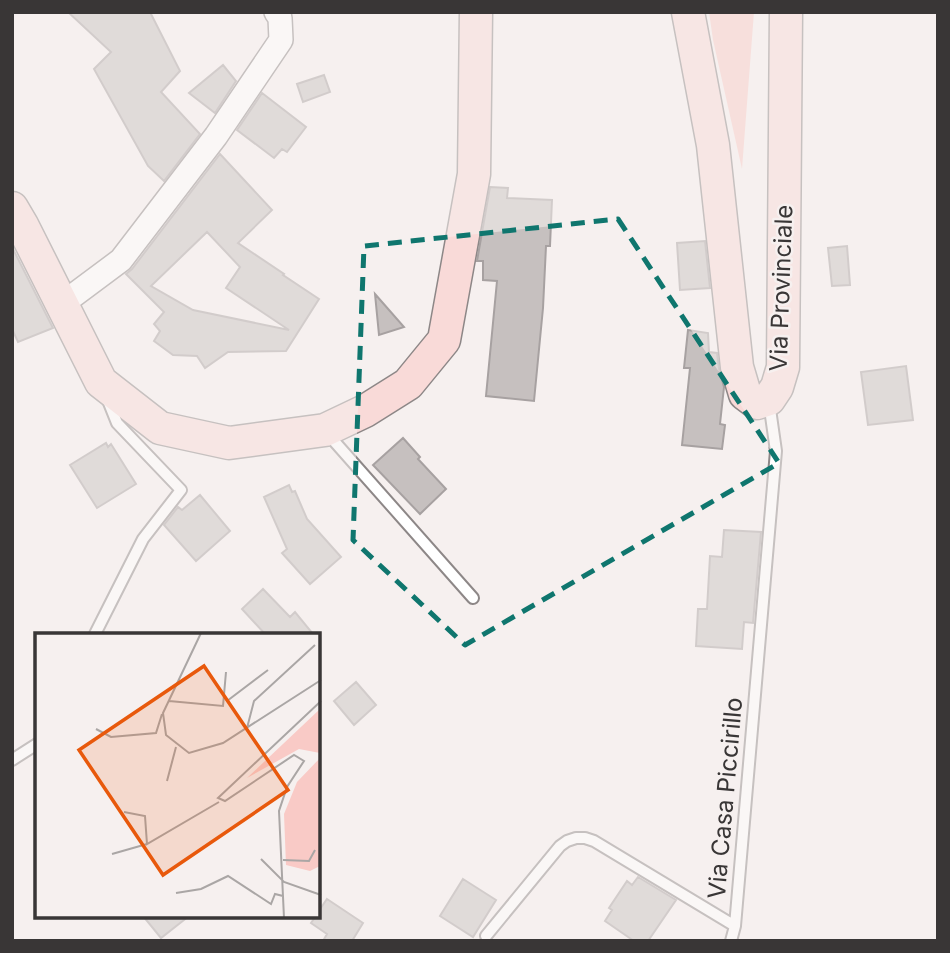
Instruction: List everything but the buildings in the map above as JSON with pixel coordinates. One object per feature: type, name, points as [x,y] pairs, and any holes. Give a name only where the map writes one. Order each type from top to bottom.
[{"type":"street","points":[[62,304],[121,260],[216,136],[281,40],[280,18],[276,12]]},
{"type":"street","points":[[12,208],[101,382],[160,428],[229,443],[325,430],[365,411],[408,384],[444,340],[474,174],[476,12]]},
{"type":"street","name":"Via Provinciale","points":[[688,12],[713,145],[737,367],[745,394],[757,403],[769,399],[777,387],[783,367],[786,12]]},
{"type":"lane","points":[[96,633],[143,539],[181,490],[117,423],[101,382]]},
{"type":"lane","name":"Via Casa Piccirillo","points":[[486,936],[553,852],[567,841],[576,838],[594,841],[735,926],[776,451],[769,399]]},
{"type":"lane","points":[[325,430],[473,597]]},
{"type":"lane","points":[[12,760],[35,745]]},
{"type":"lane","points":[[731,941],[735,926]]},
{"type":"highlighted area","points":[[618,219],[779,463],[465,645],[353,540],[364,246]]},
{"type":"shaded area","points":[[709,12],[754,12],[742,169],[713,40]]}]
